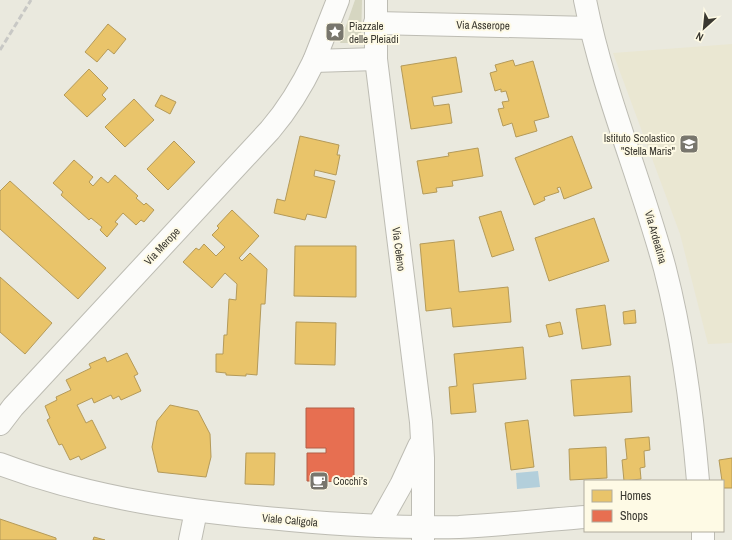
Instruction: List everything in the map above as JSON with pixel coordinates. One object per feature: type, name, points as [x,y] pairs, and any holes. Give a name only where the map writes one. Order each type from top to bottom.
[{"type":"street","points":[[338,0],[314,61],[376,58],[376,0]]},
{"type":"street","name":"Via Ardeatina","points":[[585,0],[602,70],[645,199],[665,270],[685,363],[698,480]]},
{"type":"street","name":"Via Asserope","points":[[375,23],[591,28]]},
{"type":"street","name":"Via Celeno","points":[[376,58],[419,405],[422,439],[422,533]]},
{"type":"street","name":"Via Merope","points":[[0,424],[13,406],[270,130],[293,99],[305,80],[314,61]]},
{"type":"street","name":"Via Celeno","points":[[378,526],[401,485],[422,439]]},
{"type":"street","name":"Viale Caligola","points":[[0,464],[81,489],[132,500],[196,511],[265,518],[378,526],[422,533],[584,517]]},
{"type":"street","points":[[190,540],[196,511]]},
{"type":"shaded area","name":"Istituto Scolastico \"Stella Maris\"","points":[[732,44],[732,343],[708,344],[680,234],[613,53]]},
{"type":"green space","points":[[355,0],[362,0],[361,43],[340,43]]},
{"type":"water","points":[[538,471],[540,487],[517,489],[516,473]]},
{"type":"building: Homes","points":[[108,24],[126,39],[114,54],[108,49],[97,62],[85,52]]},
{"type":"building: Homes","points":[[456,57],[462,92],[432,97],[434,106],[449,104],[452,123],[411,129],[401,66]]},
{"type":"building: Homes","points":[[513,60],[515,66],[533,61],[549,117],[534,121],[537,131],[516,137],[512,123],[503,126],[498,109],[504,108],[502,102],[509,101],[506,91],[501,92],[501,89],[495,91],[490,73],[497,71],[495,65]]},
{"type":"building: Homes","points":[[89,69],[108,88],[102,95],[106,99],[87,117],[64,95]]},
{"type":"building: Homes","points":[[161,95],[176,102],[170,114],[155,106]]},
{"type":"building: Homes","points":[[134,99],[154,120],[125,147],[105,127]]},
{"type":"building: Homes","points":[[300,136],[339,145],[337,155],[340,155],[336,175],[315,170],[314,176],[335,181],[326,218],[307,214],[305,220],[274,213],[277,199],[285,201]]},
{"type":"building: Homes","points":[[572,136],[592,188],[564,199],[560,187],[557,188],[559,192],[544,197],[545,200],[534,205],[515,158]]},
{"type":"building: Homes","points":[[174,141],[195,162],[168,190],[147,169]]},
{"type":"building: Homes","points":[[478,148],[483,176],[452,181],[453,186],[436,188],[437,192],[423,194],[417,161],[449,156],[448,153]]},
{"type":"building: Homes","points":[[74,160],[93,177],[89,182],[93,186],[101,177],[108,183],[115,175],[138,196],[136,198],[144,205],[146,203],[154,210],[144,222],[141,220],[136,225],[123,213],[115,222],[118,224],[107,237],[100,230],[102,227],[91,218],[89,220],[61,195],[63,192],[53,183]]},
{"type":"building: Homes","points":[[10,181],[106,268],[78,299],[0,229],[0,191]]},
{"type":"building: Homes","points":[[232,210],[259,236],[239,258],[242,261],[250,253],[267,269],[265,304],[261,304],[257,375],[226,375],[226,373],[216,372],[216,354],[223,354],[224,335],[227,335],[229,299],[236,300],[237,284],[225,273],[212,288],[183,262],[196,248],[199,250],[204,244],[216,256],[225,247],[212,235],[219,228],[217,226]]},
{"type":"building: Homes","points":[[501,211],[514,250],[492,257],[479,217]]},
{"type":"building: Homes","points":[[594,218],[609,261],[549,281],[535,238]]},
{"type":"building: Homes","points":[[454,240],[459,292],[508,287],[511,322],[453,327],[451,308],[426,311],[420,244]]},
{"type":"building: Homes","points":[[295,246],[356,246],[356,297],[294,296]]},
{"type":"building: Homes","points":[[0,277],[52,323],[25,354],[0,332]]},
{"type":"building: Homes","points":[[605,305],[611,345],[582,349],[576,309]]},
{"type":"building: Homes","points":[[635,310],[636,323],[624,324],[623,312]]},
{"type":"building: Homes","points":[[296,322],[336,323],[335,365],[295,364]]},
{"type":"building: Homes","points":[[560,322],[563,334],[549,337],[546,325]]},
{"type":"building: Homes","points":[[523,347],[526,379],[473,384],[476,412],[451,414],[449,387],[457,386],[454,354]]},
{"type":"building: Homes","points":[[127,353],[138,374],[134,376],[141,391],[121,400],[119,396],[113,399],[111,395],[94,403],[92,398],[77,405],[86,423],[92,420],[106,448],[81,460],[79,456],[70,460],[62,444],[59,445],[47,420],[50,418],[45,406],[57,400],[56,397],[71,390],[66,380],[91,368],[89,364],[105,357],[107,362]]},
{"type":"building: Homes","points":[[630,376],[632,412],[574,416],[571,380]]},
{"type":"building: Homes","points":[[170,405],[198,411],[210,434],[211,457],[206,477],[158,472],[152,447],[157,421]]},
{"type":"building: Homes","points":[[528,420],[534,467],[511,470],[505,423]]},
{"type":"building: Homes","points":[[649,437],[650,450],[644,451],[645,467],[640,468],[641,479],[624,480],[622,460],[627,459],[625,439]]},
{"type":"building: Homes","points":[[606,447],[607,478],[570,480],[569,449]]},
{"type":"building: Homes","points":[[246,453],[275,453],[274,485],[245,484]]},
{"type":"building: Homes","points":[[732,458],[732,488],[724,488],[724,480],[722,480],[719,460]]},
{"type":"building: Homes","points":[[0,519],[56,538],[56,540],[0,540]]},
{"type":"building: Homes","points":[[94,537],[105,540],[93,540]]},
{"type":"building: Shops","points":[[306,408],[354,408],[354,482],[307,481],[307,453],[326,453],[326,448],[306,448]]},
{"type":"railway","points":[[0,50],[31,0]]},
{"type":"place","name":"Piazzale delle Pleiadi","points":[[335,32]]},
{"type":"place","name":"Istituto Scolastico \"Stella Maris\"","points":[[689,144]]},
{"type":"place","name":"Cocchi’s","points":[[319,481]]}]
